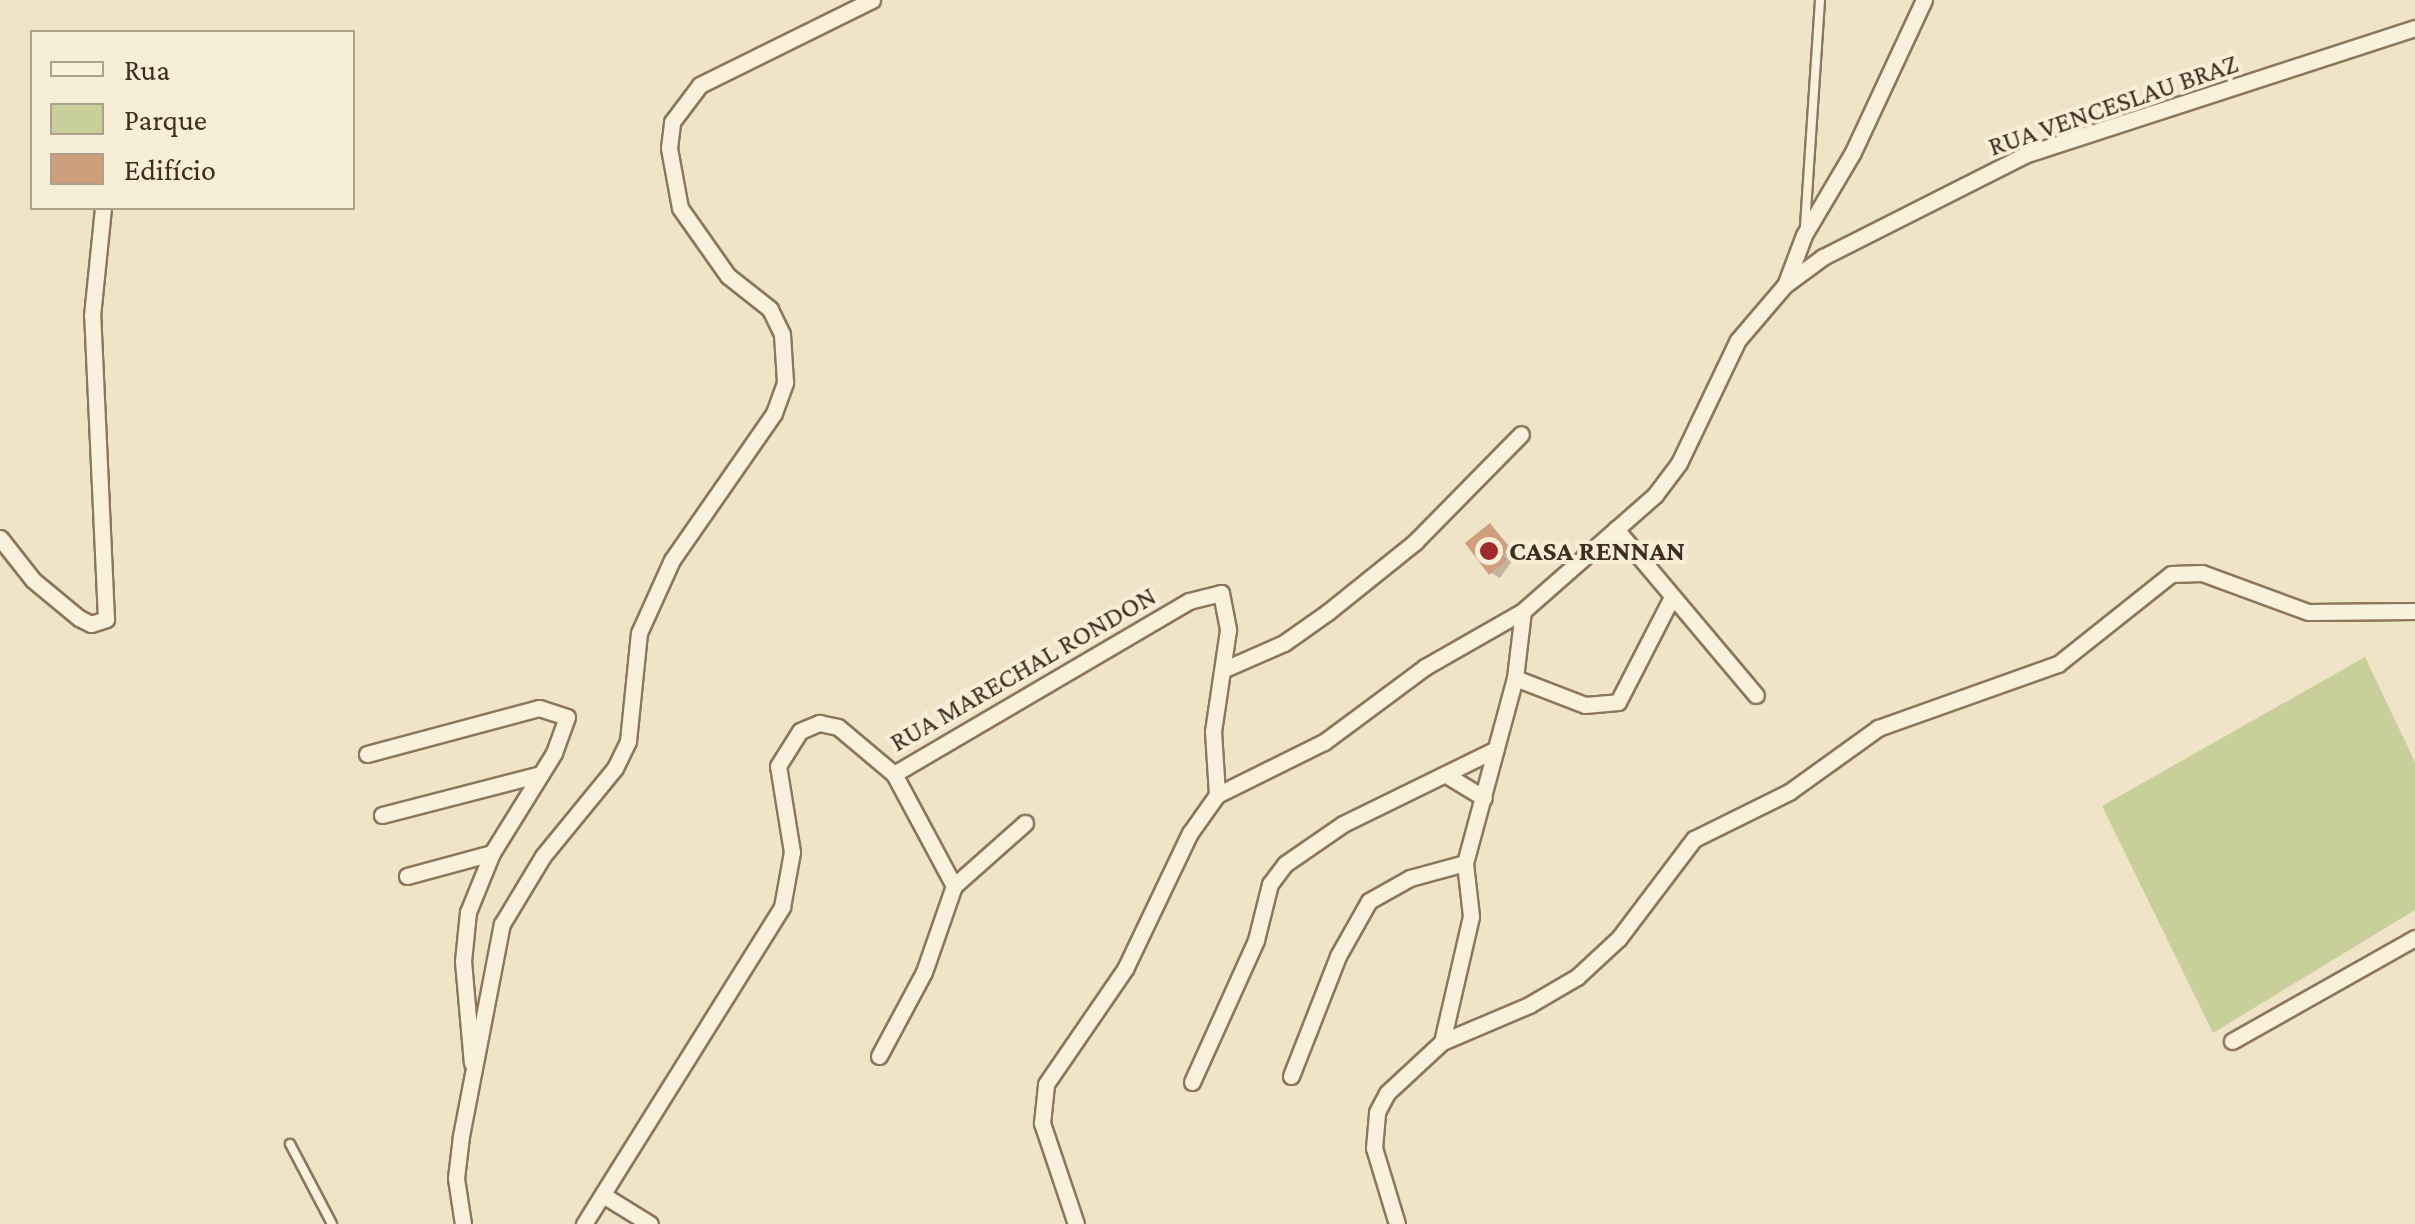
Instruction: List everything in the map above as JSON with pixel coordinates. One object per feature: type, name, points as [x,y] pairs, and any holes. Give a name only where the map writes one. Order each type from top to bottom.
[{"type":"street","points":[[463,1224],[456,1178],[502,924],[543,856],[614,768],[628,741],[640,633],[672,560],[774,413],[785,382],[782,334],[770,310],[728,276],[680,208],[669,148],[672,122],[700,85],[872,0]]},
{"type":"street","name":"RUA VENCESLAU BRAZ","points":[[1786,285],[1804,236],[1853,152],[1924,0]]},
{"type":"street","name":"RUA VENCESLAU BRAZ","points":[[1076,1224],[1042,1123],[1046,1084],[1125,969],[1190,833],[1217,795],[1324,742],[1425,667],[1524,611],[1616,529],[1669,480],[1738,340],[1786,285],[1823,257],[2028,154],[2415,28]]},
{"type":"street","points":[[0,538],[33,580],[79,618],[91,624],[106,618],[92,316],[103,210]]},
{"type":"street","points":[[1227,668],[1284,644],[1328,612],[1415,542],[1522,434]]},
{"type":"street","points":[[1616,529],[1756,695]]},
{"type":"street","points":[[1397,1224],[1374,1148],[1377,1112],[1387,1093],[1442,1042],[1529,1005],[1577,977],[1619,938],[1694,839],[1790,792],[1849,746],[1912,711],[2010,686],[2058,664],[2171,574],[2202,573],[2308,612],[2415,611]]},
{"type":"street","name":"RUA MARECHAL RONDON","points":[[584,1224],[782,907],[792,879],[790,822],[778,766],[787,746],[819,723],[838,728],[894,774],[1208,592],[1220,593],[1227,604],[1227,668],[1214,732],[1217,795]]},
{"type":"street","points":[[1516,678],[1585,705],[1618,702],[1672,599]]},
{"type":"street","points":[[1442,1042],[1471,916],[1465,863],[1516,678],[1524,611]]},
{"type":"street","points":[[367,754],[486,721],[558,709],[568,723],[492,853],[468,912],[465,1014],[474,1076]]},
{"type":"street","points":[[1192,1082],[1249,957],[1270,884],[1285,864],[1343,824],[1496,750]]},
{"type":"street","points":[[382,815],[540,774]]},
{"type":"street","points":[[894,774],[954,886]]},
{"type":"street","points":[[1448,776],[1484,798]]},
{"type":"street","points":[[879,1056],[924,972],[954,886],[1026,824]]},
{"type":"street","points":[[408,876],[492,853]]},
{"type":"street","points":[[1292,1076],[1338,956],[1369,901],[1410,878],[1465,863]]},
{"type":"street","points":[[2232,1041],[2415,938]]},
{"type":"street","points":[[603,1195],[650,1224]]},
{"type":"lane","name":"RUA VENCESLAU BRAZ","points":[[1804,236],[1814,166],[1820,0]]},
{"type":"lane","points":[[290,1144],[332,1224]]},
{"type":"green space","points":[[2365,657],[2415,762],[2415,910],[2213,1033],[2102,806]]},
{"type":"building","name":"CASA RENNAN","points":[[1490,523],[1510,548],[1502,554],[1507,560],[1489,575],[1465,543]]},
{"type":"place","name":"CASA RENNAN","points":[[1489,551]]}]
